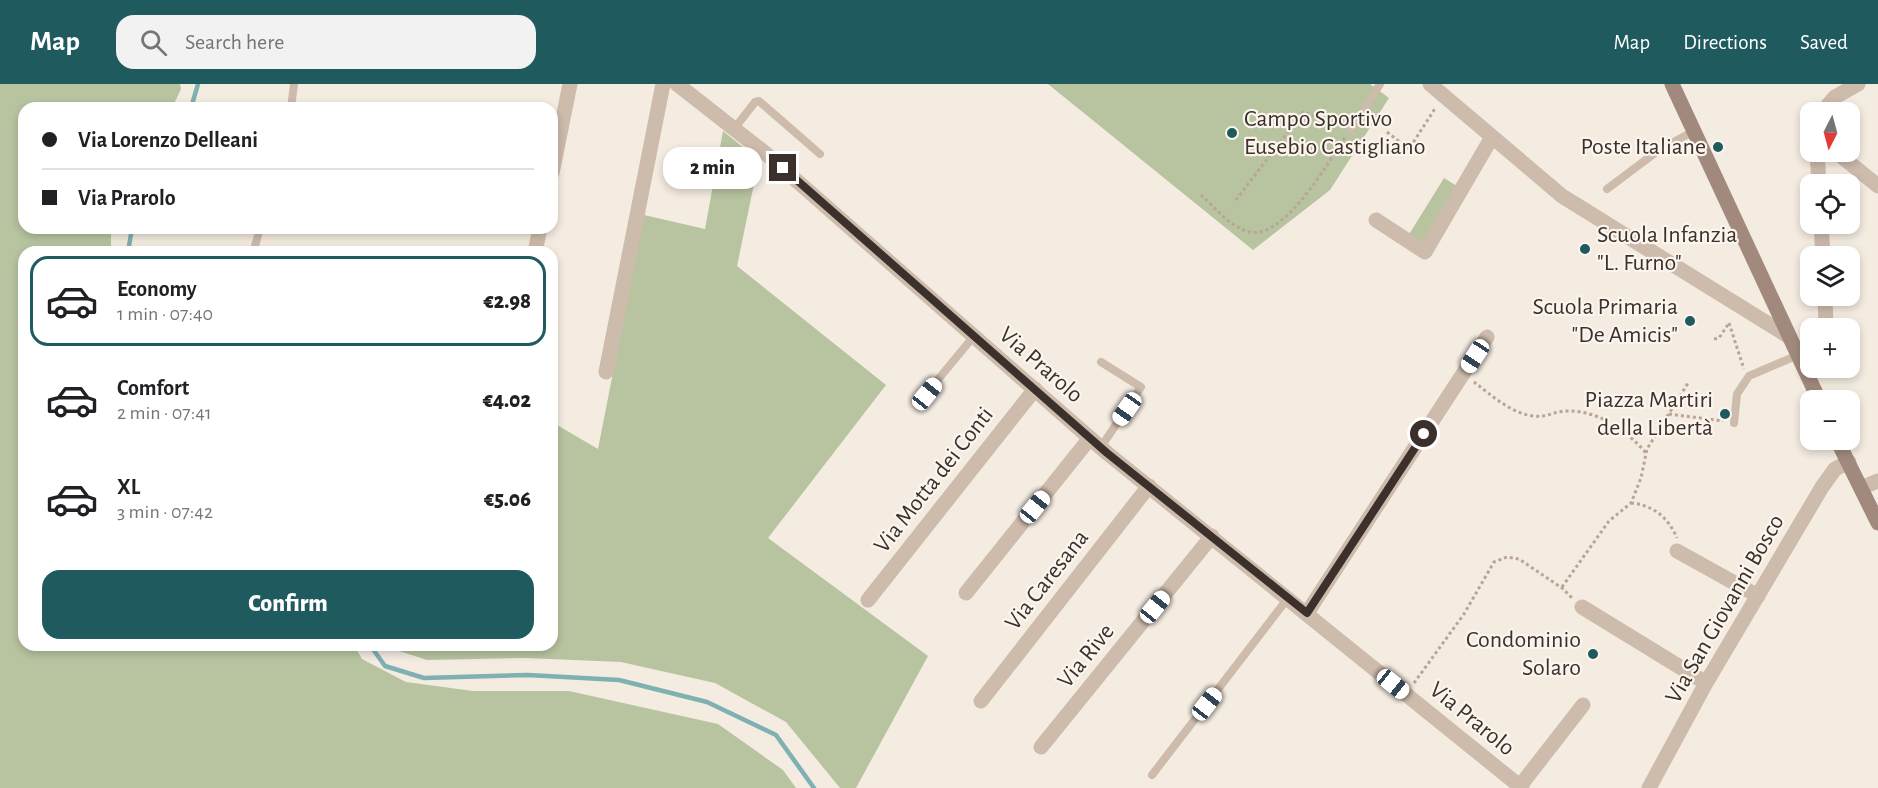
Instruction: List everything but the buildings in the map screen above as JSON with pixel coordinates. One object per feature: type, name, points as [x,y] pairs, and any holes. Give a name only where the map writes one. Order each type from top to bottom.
[{"type":"main road","points":[[1672,84],[1788,336],[1800,347]]},
{"type":"main road","points":[[1843,450],[1878,524]]},
{"type":"street","points":[[558,143],[570,84]]},
{"type":"street","points":[[606,372],[663,84]]},
{"type":"street","name":"Via Prarolo","points":[[677,84],[734,129],[1095,443],[1521,787]]},
{"type":"street","points":[[1430,84],[1562,196],[1788,336]]},
{"type":"street","points":[[1831,102],[1858,84]]},
{"type":"street","points":[[1376,220],[1425,252],[1492,137]]},
{"type":"street","points":[[1848,162],[1878,186]]},
{"type":"street","points":[[1307,613],[1487,337]]},
{"type":"street","name":"Via Motta dei Conti","points":[[868,600],[1035,389]]},
{"type":"street","points":[[966,593],[1095,443]]},
{"type":"street","name":"Via San Giovanni Bosco","points":[[1649,788],[1706,683],[1822,487],[1835,469],[1849,462]]},
{"type":"street","points":[[1861,488],[1878,482]]},
{"type":"street","name":"Via Caresana","points":[[981,701],[1149,486]]},
{"type":"street","name":"Via Rive","points":[[1041,747],[1212,536]]},
{"type":"street","points":[[1681,553],[1758,596]]},
{"type":"street","points":[[1582,607],[1706,683]]},
{"type":"street","points":[[1521,787],[1583,705]]},
{"type":"lane","points":[[291,102],[294,84]]},
{"type":"lane","points":[[1351,130],[1380,84]]},
{"type":"lane","points":[[734,129],[754,102],[759,101],[820,154]]},
{"type":"lane","points":[[1607,189],[1659,150],[1694,131]]},
{"type":"lane","points":[[927,394],[974,336]]},
{"type":"lane","points":[[1734,423],[1737,394],[1749,376],[1800,353]]},
{"type":"lane","points":[[1095,443],[1141,387],[1101,362]]},
{"type":"lane","points":[[1152,775],[1288,598]]},
{"type":"path","points":[[1387,132],[1409,149],[1443,96]]},
{"type":"path","points":[[1201,195],[1233,224],[1250,232],[1266,231],[1283,222],[1351,130],[1303,112],[1236,200]]},
{"type":"path","points":[[1714,339],[1719,338],[1740,307]]},
{"type":"path","points":[[1729,323],[1732,327],[1739,359],[1749,376]]},
{"type":"path","points":[[1462,375],[1506,405],[1525,414],[1548,416],[1563,411],[1577,411],[1603,419],[1620,428],[1646,453]]},
{"type":"path","points":[[1562,588],[1609,521],[1631,503],[1641,478],[1646,453],[1688,383]]},
{"type":"path","points":[[1669,414],[1734,423]]},
{"type":"path","points":[[1631,503],[1646,504],[1664,517],[1681,553]]},
{"type":"path","points":[[1406,694],[1464,614],[1494,562],[1507,557],[1519,559],[1562,588],[1582,607]]},
{"type":"green space","points":[[0,84],[180,84],[181,89],[175,102],[18,102],[18,234],[111,234],[111,246],[18,246],[18,651],[357,651],[362,659],[406,682],[473,691],[569,691],[718,724],[783,770],[796,788],[0,788]]},
{"type":"green space","points":[[1048,84],[1370,84],[1389,98],[1330,190],[1253,250]]},
{"type":"green space","points":[[723,131],[759,160],[737,266],[886,385],[768,538],[928,656],[856,788],[840,788],[786,722],[715,683],[621,662],[525,658],[427,660],[399,651],[558,651],[558,426],[598,449],[644,215],[705,229]]},
{"type":"green space","points":[[1444,178],[1460,188],[1428,244],[1408,236]]},
{"type":"waterway","points":[[193,102],[198,84]]},
{"type":"waterway","points":[[129,246],[131,234]]},
{"type":"waterway","points":[[374,651],[385,666],[424,678],[528,675],[619,680],[707,702],[776,735],[814,788]]},
{"type":"place","name":"Campo Sportivo Eusebio Castigliano","points":[[1232,133]]},
{"type":"place","name":"Poste Italiane","points":[[1718,147]]},
{"type":"place","name":"Scuola Infanzia \"L. Furno\"","points":[[1585,249]]},
{"type":"place","name":"Scuola Primaria \"De Amicis\"","points":[[1690,321]]},
{"type":"place","name":"Piazza Martiri della Libertà","points":[[1725,414]]},
{"type":"place","name":"Condominio Solaro","points":[[1593,654]]},
{"type":"route","points":[[783,168],[1107,453],[1307,613],[1424,434]]}]
